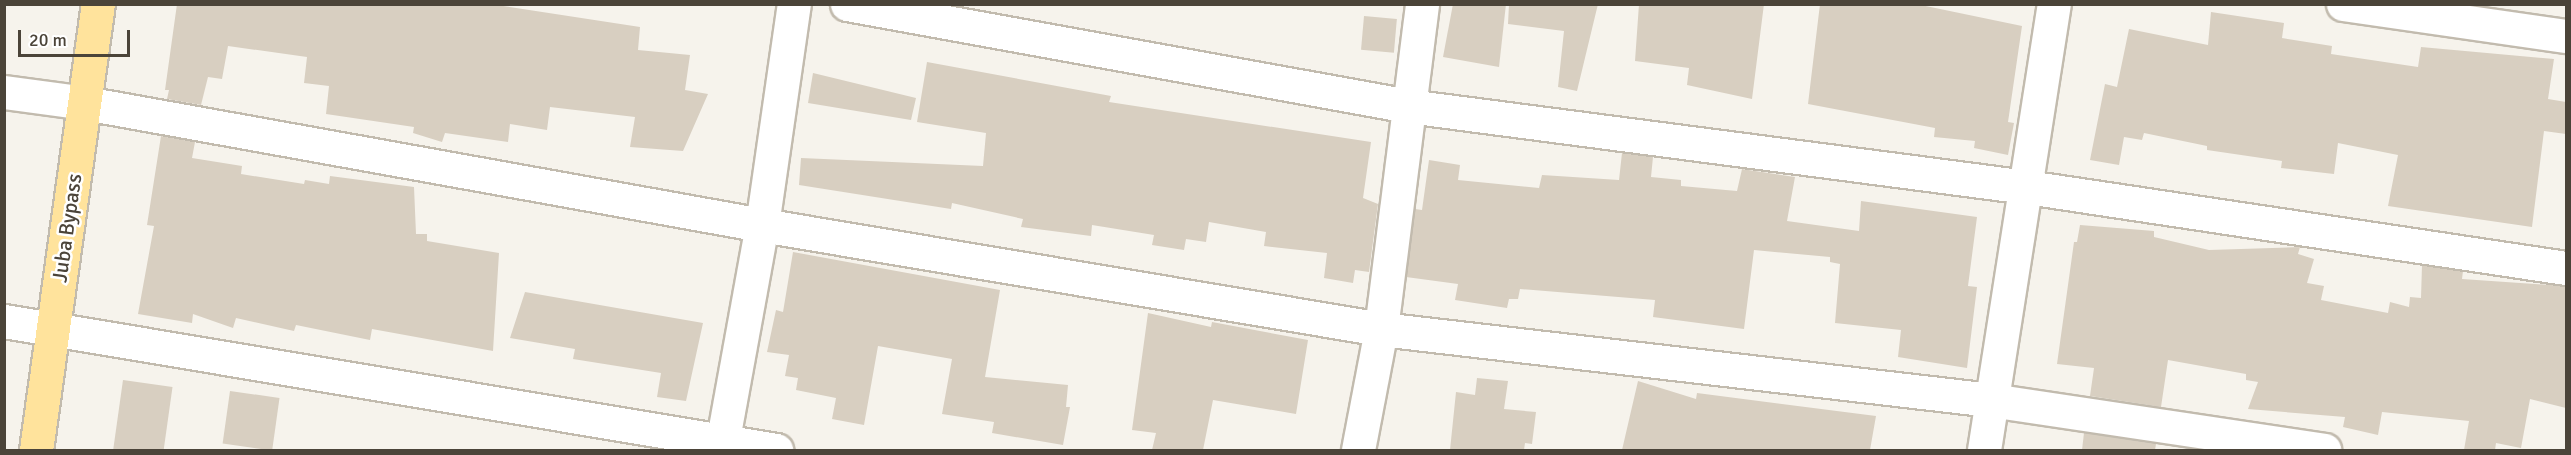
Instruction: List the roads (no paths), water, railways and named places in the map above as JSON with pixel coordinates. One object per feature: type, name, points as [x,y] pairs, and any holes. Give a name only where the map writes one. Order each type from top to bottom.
[{"type":"main road","name":"Juba Bypass","points":[[36,450],[98,4]]},
{"type":"street","points":[[722,446],[762,225],[794,4]]},
{"type":"street","points":[[847,4],[1408,106],[2027,187],[2566,268]]},
{"type":"street","points":[[1358,450],[1381,329],[1422,4]]},
{"type":"street","points":[[1983,450],[2027,187],[2054,4]]},
{"type":"street","points":[[2343,4],[2566,36]]},
{"type":"street","points":[[4,92],[85,103],[762,225],[1381,329],[1990,400],[2325,450]]},
{"type":"street","points":[[4,321],[53,327],[722,446],[776,450]]}]
